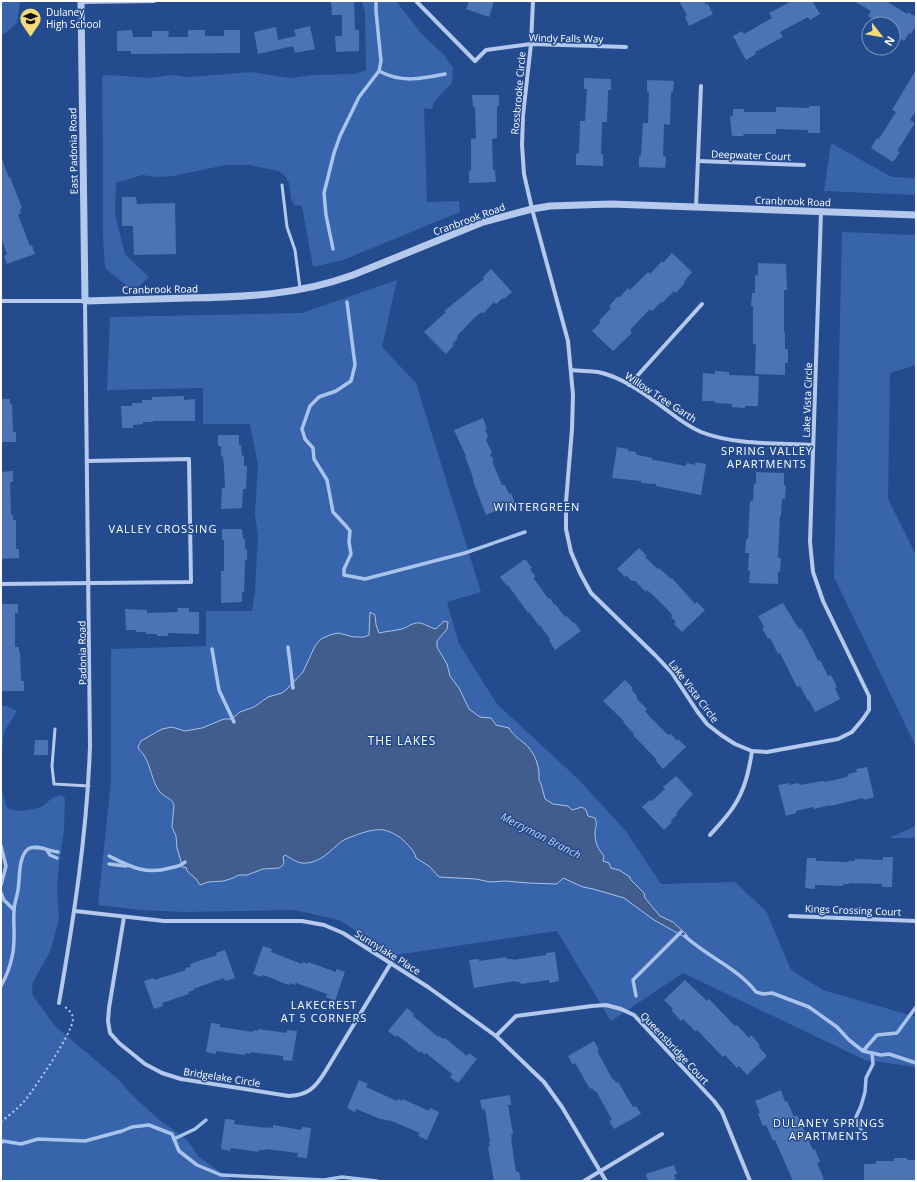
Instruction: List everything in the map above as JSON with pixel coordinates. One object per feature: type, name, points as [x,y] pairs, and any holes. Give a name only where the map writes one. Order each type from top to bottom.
[{"type":"street","points":[[81,2],[154,1]]},
{"type":"street","name":"Windy Falls Way","points":[[416,1],[475,61],[486,50],[531,44],[626,47]]},
{"type":"street","name":"Rossbrooke Circle","points":[[532,209],[524,174],[522,145],[523,116],[531,44],[533,1]]},
{"type":"street","name":"East Padonia Road","points":[[81,2],[85,301]]},
{"type":"street","name":"Deepwater Court","points":[[696,207],[701,86]]},
{"type":"street","name":"Deepwater Court","points":[[698,161],[804,165]]},
{"type":"street","name":"Cranbrook Road","points":[[85,301],[240,297],[300,290],[334,282],[353,275],[483,222],[532,209],[550,206],[589,204],[916,215]]},
{"type":"street","name":"Lake Vista Circle","points":[[532,209],[568,341],[571,370],[572,429],[566,502],[566,529],[571,552],[580,573],[591,593],[672,673],[707,724],[721,736],[735,744],[752,751],[767,752],[838,739],[852,732],[869,710],[869,696],[823,600],[812,572],[810,542],[821,212]]},
{"type":"street","points":[[1,301],[85,301]]},
{"type":"street","name":"Padonia Road","points":[[59,1003],[75,911],[89,786],[91,703],[85,301]]},
{"type":"street","points":[[629,384],[702,304]]},
{"type":"street","name":"Willow Tree Garth","points":[[571,370],[599,372],[629,384],[650,397],[682,422],[718,438],[813,446]]},
{"type":"street","points":[[1,584],[191,582],[189,459],[87,461]]},
{"type":"street","points":[[710,835],[734,807],[748,774],[752,751]]},
{"type":"street","name":"Sunnylake Place","points":[[75,911],[164,921],[302,921],[324,925],[343,933],[428,987],[496,1036],[544,1082],[562,1107],[606,1181]]},
{"type":"street","name":"Kings Crossing Court","points":[[790,916],[916,921]]},
{"type":"street","name":"Bridgelake Circle","points":[[124,917],[109,1008],[108,1021],[110,1033],[118,1043],[145,1064],[162,1073],[181,1079],[289,1096],[309,1092],[322,1077],[391,963]]},
{"type":"street","name":"Queensbridge Court","points":[[496,1036],[516,1016],[606,1005],[620,1008],[634,1015],[714,1101],[722,1112],[750,1181]]},
{"type":"street","points":[[584,1181],[662,1134]]},
{"type":"lane","points":[[282,185],[286,227],[295,250],[300,290]]},
{"type":"lane","points":[[55,729],[52,766],[54,784],[89,786]]},
{"type":"path","points":[[1,1122],[26,1100],[57,1054],[71,1028],[73,1018],[70,1010],[59,1003]]},
{"type":"shaded area","points":[[1,1],[20,1],[17,23],[4,34],[1,34]]},
{"type":"shaded area","points":[[362,1],[396,1],[421,33],[444,55],[453,68],[452,83],[434,102],[432,109],[424,108],[427,202],[459,201],[460,212],[343,260],[313,267],[302,206],[294,205],[291,198],[289,183],[285,176],[279,171],[249,165],[226,165],[173,176],[157,177],[142,175],[116,183],[115,214],[125,254],[149,277],[139,286],[131,288],[105,268],[103,238],[102,76],[109,75],[149,78],[172,75],[188,77],[251,72],[290,78],[313,75],[355,74],[366,70],[365,13]]},
{"type":"shaded area","points":[[831,143],[892,177],[916,178],[916,195],[824,191]]},
{"type":"shaded area","points":[[842,232],[916,235],[916,365],[890,373],[888,499],[916,555],[916,747],[834,577]]},
{"type":"shaded area","points":[[397,280],[382,347],[416,383],[481,592],[447,602],[459,644],[497,704],[577,778],[625,830],[661,884],[735,882],[766,911],[791,970],[823,990],[916,1017],[916,1067],[865,1060],[683,973],[611,1021],[557,931],[395,955],[339,920],[294,910],[185,912],[140,910],[98,905],[111,781],[111,649],[206,646],[206,611],[252,611],[255,591],[258,537],[255,514],[258,465],[250,424],[203,424],[203,388],[107,390],[110,317],[302,313]]},
{"type":"shaded area","points":[[1,706],[7,706],[17,711],[4,732],[1,765]]},
{"type":"shaded area","points":[[1,785],[6,806],[15,811],[41,807],[53,798],[62,795],[65,799],[64,830],[57,887],[59,919],[50,952],[33,982],[33,996],[55,1026],[118,1079],[130,1093],[157,1118],[187,1140],[199,1157],[233,1181],[1,1181]]},
{"type":"shaded area","points":[[916,826],[916,838],[889,838]]},
{"type":"water","points":[[370,612],[375,615],[379,633],[402,629],[417,623],[436,629],[444,621],[448,622],[447,629],[437,641],[437,647],[447,664],[450,676],[459,688],[469,709],[480,717],[491,718],[496,725],[509,728],[514,735],[528,747],[536,760],[539,770],[539,780],[545,799],[553,804],[568,806],[572,810],[582,807],[586,810],[588,816],[595,818],[596,843],[604,856],[603,861],[609,863],[611,868],[619,870],[630,877],[630,879],[644,893],[645,898],[660,916],[673,922],[687,935],[688,939],[654,920],[624,898],[583,887],[563,878],[557,884],[505,881],[490,882],[476,879],[439,877],[429,866],[416,858],[412,850],[402,839],[391,832],[381,830],[365,832],[346,839],[330,852],[312,862],[300,863],[285,855],[283,857],[284,863],[279,868],[263,869],[247,875],[239,875],[224,881],[208,882],[200,885],[187,871],[186,867],[183,868],[177,848],[176,836],[172,827],[174,805],[172,801],[162,794],[157,788],[147,761],[139,750],[138,747],[141,741],[162,729],[172,727],[185,731],[202,728],[224,719],[232,719],[240,712],[254,707],[268,697],[282,693],[303,672],[315,646],[321,639],[338,633],[354,637],[364,637],[369,635]]},
{"type":"building","points":[[331,1],[354,1],[355,30],[359,30],[359,51],[336,52],[335,36],[342,36],[342,15],[332,15]]},
{"type":"building","points":[[469,1],[494,1],[489,17],[466,9]]},
{"type":"building","points":[[679,1],[704,1],[706,5],[708,4],[713,14],[689,26],[685,17],[687,15]]},
{"type":"building","points":[[792,1],[812,1],[820,14],[810,20],[808,17],[780,32],[783,37],[755,52],[756,54],[746,60],[733,36],[742,31],[744,34],[772,18],[769,13]]},
{"type":"building","points":[[854,1],[886,1],[907,14],[908,12],[916,17],[916,25],[911,34],[909,33],[904,41],[901,39],[901,16],[868,16],[871,11]]},
{"type":"building","points":[[310,26],[315,49],[295,53],[293,46],[258,54],[254,32],[276,27],[278,40],[296,36],[294,30]]},
{"type":"building","points":[[132,30],[133,37],[152,37],[152,31],[169,31],[168,37],[188,37],[188,30],[205,30],[205,36],[224,36],[224,30],[240,30],[240,53],[131,54],[131,51],[117,51],[117,31]]},
{"type":"building","points":[[916,70],[916,111],[910,120],[915,123],[897,151],[900,152],[893,162],[871,148],[877,138],[879,139],[896,112],[892,110]]},
{"type":"building","points":[[584,78],[611,79],[611,90],[608,90],[607,122],[602,122],[601,154],[603,154],[603,166],[576,165],[576,153],[579,154],[580,121],[585,121],[587,89],[584,89]]},
{"type":"building","points":[[647,80],[674,81],[673,92],[671,92],[670,125],[664,124],[663,156],[666,157],[665,168],[639,167],[643,123],[648,123],[649,92],[647,92]]},
{"type":"building","points":[[472,95],[499,95],[499,106],[497,106],[497,138],[492,139],[493,170],[495,170],[496,182],[469,183],[469,171],[471,171],[471,139],[476,138],[475,107],[473,107]]},
{"type":"building","points":[[809,106],[820,106],[820,133],[808,133],[808,130],[776,129],[776,134],[744,134],[743,136],[732,136],[730,116],[733,116],[733,109],[744,109],[744,112],[776,112],[776,107],[809,108]]},
{"type":"building","points":[[1,159],[22,208],[20,209],[21,213],[18,215],[30,246],[32,245],[35,254],[7,264],[4,256],[7,254],[1,237]]},
{"type":"building","points":[[122,197],[136,197],[137,204],[175,203],[176,254],[134,255],[133,226],[122,226]]},
{"type":"building","points":[[672,253],[692,272],[676,293],[674,291],[652,311],[650,309],[630,330],[632,333],[613,351],[592,331],[601,322],[599,321],[611,308],[609,306],[618,296],[619,298],[628,288],[630,290],[648,272],[650,274]]},
{"type":"building","points":[[758,263],[786,264],[787,290],[784,290],[784,332],[785,349],[788,349],[788,363],[785,363],[785,375],[755,374],[756,344],[753,344],[753,306],[751,306],[752,293],[755,293],[755,275],[758,276]]},
{"type":"building","points":[[491,269],[512,292],[496,304],[494,302],[483,314],[482,312],[474,318],[458,335],[458,338],[452,344],[454,345],[446,354],[424,332],[446,312],[444,311],[484,279],[483,277]]},
{"type":"building","points":[[715,371],[729,372],[729,375],[759,376],[758,406],[745,406],[745,408],[732,407],[732,404],[715,403],[715,401],[702,401],[703,373],[715,374]]},
{"type":"building","points":[[184,396],[184,400],[195,399],[195,421],[153,421],[133,425],[133,428],[122,428],[121,406],[132,406],[132,403],[142,403],[142,400],[152,400],[152,397]]},
{"type":"building","points":[[1,399],[10,399],[10,404],[12,404],[13,432],[16,432],[16,442],[1,442]]},
{"type":"building","points":[[483,418],[487,429],[485,429],[488,437],[486,440],[492,453],[490,454],[494,461],[492,461],[502,485],[505,485],[509,494],[511,493],[515,503],[486,515],[473,481],[466,456],[454,430]]},
{"type":"building","points":[[218,435],[239,435],[239,445],[241,445],[242,456],[244,456],[244,466],[247,466],[246,489],[243,489],[242,508],[221,509],[222,488],[225,488],[223,456],[221,457],[221,446],[218,446]]},
{"type":"building","points":[[617,447],[628,449],[628,451],[636,452],[638,455],[652,458],[652,460],[685,466],[687,463],[695,465],[695,462],[706,464],[701,495],[656,486],[656,484],[641,483],[641,481],[612,478]]},
{"type":"building","points":[[13,471],[13,482],[10,482],[11,515],[13,515],[13,520],[16,520],[16,549],[19,549],[19,558],[1,559],[1,472]]},
{"type":"building","points":[[756,472],[784,473],[784,485],[786,486],[785,499],[782,499],[780,516],[778,558],[781,558],[780,572],[778,572],[778,584],[749,583],[749,553],[745,553],[746,539],[748,539],[750,501],[753,501],[754,484],[756,484]]},
{"type":"building","points":[[222,529],[242,529],[243,539],[245,539],[247,560],[245,560],[244,592],[242,592],[242,602],[221,603],[221,571],[224,571],[224,540],[222,540]]},
{"type":"building","points":[[639,548],[647,556],[645,557],[658,569],[659,568],[671,579],[672,578],[695,604],[697,602],[705,610],[682,632],[674,624],[676,622],[671,617],[671,613],[654,596],[647,590],[646,592],[635,581],[632,581],[626,575],[625,577],[617,569]]},
{"type":"building","points":[[525,559],[532,568],[530,569],[535,576],[534,579],[548,598],[551,599],[554,605],[555,604],[565,617],[567,616],[573,623],[574,622],[581,631],[555,650],[549,640],[550,639],[540,625],[539,626],[529,612],[528,613],[508,585],[507,586],[500,577]]},
{"type":"building","points":[[783,603],[799,629],[801,628],[818,661],[820,660],[828,676],[831,675],[837,687],[835,688],[840,699],[815,712],[800,686],[797,687],[780,653],[778,654],[770,638],[768,639],[758,616]]},
{"type":"building","points":[[1,604],[18,604],[18,613],[15,613],[15,647],[19,647],[21,681],[24,681],[24,691],[1,691]]},
{"type":"building","points":[[177,608],[189,608],[189,612],[199,612],[199,634],[168,633],[168,636],[157,636],[157,634],[146,634],[146,632],[136,632],[136,630],[126,630],[125,609],[147,610],[147,613],[178,612]]},
{"type":"building","points":[[625,680],[633,688],[631,689],[637,696],[637,699],[647,709],[645,711],[651,718],[668,735],[671,734],[677,741],[678,739],[686,747],[663,769],[656,761],[657,760],[633,735],[634,734],[623,722],[624,721],[603,701]]},
{"type":"building","points":[[35,740],[48,740],[48,755],[34,755]]},
{"type":"building","points":[[867,767],[874,797],[814,809],[813,807],[796,811],[796,813],[786,816],[778,785],[798,783],[800,785],[822,781],[825,782],[847,777],[848,774],[857,772],[856,769]]},
{"type":"building","points":[[676,776],[693,794],[677,812],[677,815],[671,820],[672,822],[664,830],[642,807],[650,800],[652,801],[665,789],[663,787]]},
{"type":"building","points":[[883,857],[893,857],[892,887],[882,887],[882,884],[849,883],[843,884],[843,886],[815,885],[815,889],[805,888],[807,858],[816,858],[816,861],[849,862],[855,861],[855,859],[883,860]]},
{"type":"building","points":[[263,946],[272,949],[271,952],[302,964],[303,962],[308,964],[308,962],[336,972],[336,969],[345,972],[335,1001],[326,997],[327,994],[296,983],[295,985],[290,983],[289,985],[263,975],[262,977],[253,974]]},
{"type":"building","points":[[225,950],[235,978],[225,981],[224,978],[193,989],[194,990],[188,992],[189,994],[162,1003],[163,1006],[154,1009],[144,981],[153,978],[154,980],[186,970],[185,968],[191,967],[190,964],[217,955],[216,953]]},
{"type":"building","points":[[555,952],[559,981],[549,983],[549,980],[521,984],[520,982],[515,981],[474,988],[469,960],[479,959],[479,961],[507,957],[507,959],[513,960],[546,955],[546,953]]},
{"type":"building","points":[[685,980],[707,1001],[709,999],[735,1026],[737,1025],[749,1038],[751,1035],[760,1045],[759,1047],[767,1056],[747,1075],[739,1066],[737,1068],[725,1055],[723,1057],[697,1030],[695,1031],[683,1019],[681,1021],[671,1010],[673,1009],[664,1000]]},
{"type":"building","points":[[407,1008],[414,1014],[413,1016],[438,1037],[439,1036],[443,1039],[445,1038],[467,1056],[469,1053],[477,1059],[458,1083],[450,1077],[452,1074],[426,1053],[425,1055],[421,1051],[420,1053],[397,1035],[396,1037],[388,1031]]},
{"type":"building","points":[[211,1023],[220,1024],[220,1027],[253,1032],[253,1030],[258,1031],[258,1029],[287,1033],[287,1030],[297,1031],[292,1061],[283,1060],[283,1056],[250,1052],[250,1054],[245,1053],[245,1055],[216,1051],[216,1054],[206,1052]]},
{"type":"building","points":[[594,1041],[599,1050],[597,1051],[613,1080],[614,1079],[616,1083],[618,1082],[633,1107],[636,1106],[641,1114],[614,1129],[609,1121],[612,1120],[596,1091],[592,1088],[590,1089],[575,1063],[573,1065],[568,1056]]},
{"type":"building","points":[[359,1080],[368,1084],[366,1087],[397,1101],[398,1099],[402,1101],[403,1099],[429,1111],[430,1108],[439,1112],[427,1140],[418,1136],[420,1133],[389,1120],[383,1120],[356,1109],[355,1112],[347,1108]]},
{"type":"building","points":[[781,1090],[785,1102],[787,1101],[794,1117],[797,1115],[813,1150],[815,1149],[820,1162],[817,1163],[824,1179],[819,1181],[793,1181],[775,1140],[773,1141],[766,1125],[763,1126],[755,1101]]},
{"type":"building","points":[[510,1095],[511,1105],[508,1105],[513,1134],[511,1135],[511,1139],[516,1172],[519,1172],[521,1181],[494,1181],[488,1147],[490,1147],[490,1142],[485,1109],[482,1110],[480,1100]]},
{"type":"building","points":[[225,1119],[235,1120],[234,1124],[267,1128],[273,1128],[273,1125],[301,1130],[302,1127],[311,1128],[307,1158],[297,1157],[298,1153],[265,1149],[259,1150],[259,1152],[231,1148],[230,1151],[221,1149]]},
{"type":"building","points":[[894,1158],[916,1160],[916,1181],[864,1181],[864,1164],[876,1164],[876,1161],[894,1161]]},
{"type":"building","points":[[674,1165],[677,1174],[674,1175],[676,1181],[648,1181],[646,1174]]},
{"type":"waterway","points":[[333,249],[326,215],[324,193],[340,136],[359,97],[379,71],[381,61],[376,1]]},
{"type":"waterway","points":[[379,71],[387,75],[403,79],[445,74]]},
{"type":"waterway","points":[[347,302],[355,365],[351,381],[336,391],[319,397],[310,406],[302,429],[305,439],[313,448],[314,459],[327,480],[333,512],[350,531],[349,542],[351,554],[344,569],[344,575],[365,579],[465,553],[525,532]]},
{"type":"waterway","points":[[288,647],[293,688]]},
{"type":"waterway","points":[[212,649],[219,690],[234,722]]},
{"type":"waterway","points":[[1,846],[6,866],[1,885]]},
{"type":"waterway","name":"Merryman Branch","points":[[1,986],[9,968],[13,951],[14,908],[22,857],[28,849],[34,847],[58,852]]},
{"type":"waterway","name":"Merryman Branch","points":[[47,850],[50,855],[57,858]]},
{"type":"waterway","name":"Merryman Branch","points":[[109,856],[124,864],[139,869],[153,871],[178,866],[185,862]]},
{"type":"waterway","name":"Merryman Branch","points":[[109,864],[126,866]]},
{"type":"waterway","points":[[1,893],[4,900],[14,910]]},
{"type":"waterway","points":[[636,996],[633,980],[681,932]]},
{"type":"waterway","name":"Merryman Branch","points":[[685,936],[741,976],[756,992],[763,994],[772,993],[809,1007],[837,1027],[849,1040],[863,1051],[881,1055],[889,1054],[916,1063]]},
{"type":"waterway","points":[[863,1051],[877,1035],[897,1033],[916,1007]]},
{"type":"waterway","points":[[861,1129],[856,1117],[865,1092],[866,1078],[873,1064],[872,1053]]},
{"type":"waterway","points":[[174,1139],[195,1129],[206,1120]]},
{"type":"waterway","points":[[1,1143],[3,1141],[21,1144],[38,1139],[85,1141],[132,1127],[149,1125],[172,1134],[179,1151],[197,1165],[221,1175],[324,1180],[342,1177],[377,1181]]},
{"type":"place","name":"Dulaney High School","points":[[30,38]]},
{"type":"district","name":"SPRING VALLEY APARTMENTS","points":[[767,456]]},
{"type":"district","name":"WINTERGREEN","points":[[537,506]]},
{"type":"district","name":"VALLEY CROSSING","points":[[163,528]]},
{"type":"district","name":"THE LAKES","points":[[402,740]]},
{"type":"district","name":"LAKECREST AT 5 CORNERS","points":[[324,1010]]},
{"type":"district","name":"DULANEY SPRINGS APARTMENTS","points":[[829,1128]]}]
